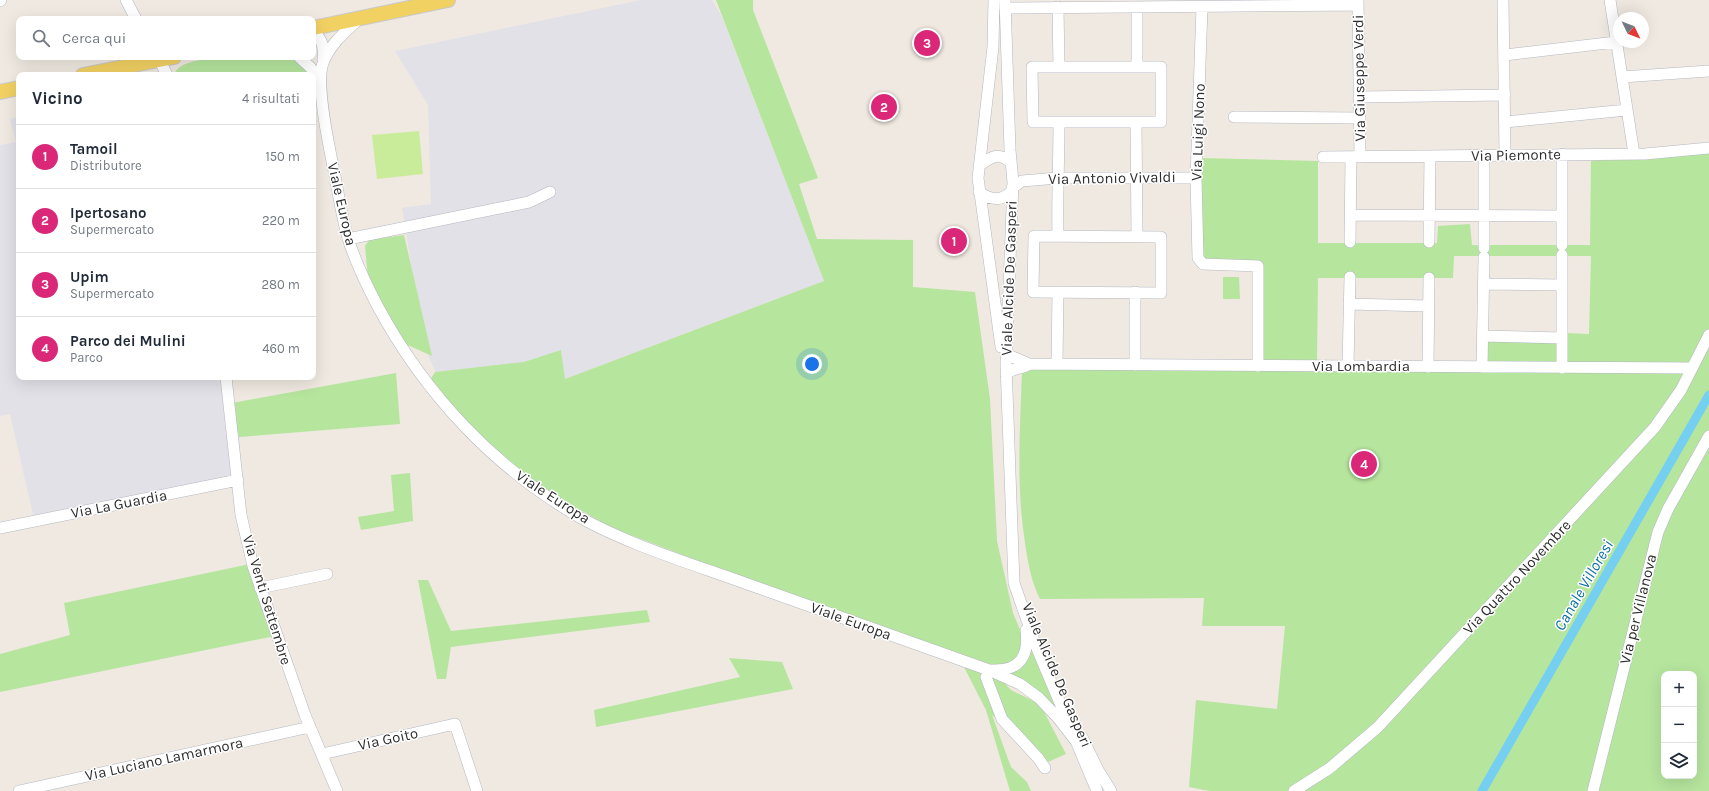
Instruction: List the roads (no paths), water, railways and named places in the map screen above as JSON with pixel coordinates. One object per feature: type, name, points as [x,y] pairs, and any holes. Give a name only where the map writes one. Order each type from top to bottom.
[{"type":"main road","points":[[316,27],[448,0]]},
{"type":"main road","points":[[96,72],[150,60]]},
{"type":"main road","points":[[0,92],[16,89]]},
{"type":"street","points":[[126,0],[134,16]]},
{"type":"street","name":"Viale Alcide De Gasperi","points":[[994,0],[993,46],[978,178],[1007,367]]},
{"type":"street","points":[[1503,0],[1505,55],[1505,155]]},
{"type":"street","points":[[1610,0],[1613,21]]},
{"type":"street","points":[[1006,4],[1058,7],[1202,7],[1358,3]]},
{"type":"street","name":"Via Giuseppe Verdi","points":[[1350,242],[1355,157],[1360,118],[1358,3]]},
{"type":"street","name":"Viale Alcide De Gasperi","points":[[1006,4],[1012,166],[1007,367],[1014,583],[1036,646],[1097,791]]},
{"type":"street","points":[[1058,7],[1059,67]]},
{"type":"street","points":[[1137,67],[1138,7]]},
{"type":"street","name":"Via Luigi Nono","points":[[1202,7],[1196,178],[1198,258],[1203,264],[1258,266],[1258,366]]},
{"type":"street","name":"Viale Europa","points":[[360,18],[335,42],[322,64],[320,80],[330,150],[348,239],[382,314],[410,360],[425,381],[467,430],[542,494],[582,518],[623,538],[988,670],[1014,681],[1029,690],[1047,706],[1078,744]]},
{"type":"street","points":[[316,34],[319,36],[324,52],[322,64]]},
{"type":"street","points":[[1505,55],[1613,42]]},
{"type":"street","points":[[1617,48],[1634,154]]},
{"type":"street","points":[[160,60],[166,72]]},
{"type":"street","name":"Viale Europa","points":[[308,62],[315,72]]},
{"type":"street","points":[[1032,67],[1137,67],[1161,67],[1161,122],[1033,122],[1032,67]]},
{"type":"street","points":[[1622,77],[1709,71]]},
{"type":"street","name":"Viale Europa","points":[[316,74],[320,80]]},
{"type":"street","points":[[1360,97],[1505,95]]},
{"type":"street","points":[[1505,122],[1627,110]]},
{"type":"street","points":[[1234,117],[1360,118]]},
{"type":"street","points":[[1058,122],[1058,236]]},
{"type":"street","points":[[1136,122],[1137,237]]},
{"type":"street","name":"Via Piemonte","points":[[1323,157],[1645,154],[1709,148]]},
{"type":"street","points":[[1562,154],[1562,368]]},
{"type":"street","points":[[1482,367],[1484,284],[1484,155]]},
{"type":"street","points":[[980,165],[989,158],[998,156],[1006,158],[1012,166]]},
{"type":"street","points":[[1429,242],[1430,156]]},
{"type":"street","name":"Via Antonio Vivaldi","points":[[1012,166],[1022,178],[1029,180]]},
{"type":"street","name":"Via Antonio Vivaldi","points":[[1012,189],[1022,181],[1058,178],[1196,178]]},
{"type":"street","name":"Viale Alcide De Gasperi","points":[[979,192],[997,200],[1006,197],[1012,189]]},
{"type":"street","points":[[348,239],[529,202],[550,192]]},
{"type":"street","points":[[1351,214],[1429,216],[1562,216]]},
{"type":"street","points":[[1034,236],[1137,237],[1161,237],[1160,293],[1033,292],[1034,236]]},
{"type":"street","points":[[1348,366],[1350,277]]},
{"type":"street","points":[[1428,278],[1428,367]]},
{"type":"street","points":[[1484,284],[1562,284]]},
{"type":"street","points":[[1057,364],[1058,292]]},
{"type":"street","points":[[1135,292],[1135,365]]},
{"type":"street","points":[[1349,304],[1428,306]]},
{"type":"street","points":[[1483,336],[1562,338]]},
{"type":"street","name":"Via Quattro Novembre","points":[[1294,791],[1330,768],[1354,749],[1383,721],[1655,428],[1669,409],[1709,336]]},
{"type":"street","name":"Via Lombardia","points":[[1007,367],[1020,369],[1029,364]]},
{"type":"street","name":"Via Lombardia","points":[[1007,367],[1029,364],[1057,364],[1692,368]]},
{"type":"street","name":"Via Venti Settembre","points":[[226,380],[242,515],[253,566],[310,727],[337,791]]},
{"type":"street","name":"Via per Villanova","points":[[1592,791],[1658,532],[1668,509],[1709,436]]},
{"type":"street","name":"Via La Guardia","points":[[0,528],[238,480]]},
{"type":"street","name":"Viale Alcide De Gasperi","points":[[1012,555],[1026,605],[1058,683],[1098,770],[1111,791]]},
{"type":"street","points":[[260,588],[327,574]]},
{"type":"street","points":[[1023,611],[1027,641],[1025,654],[1012,668],[1005,670],[988,670],[986,677],[1002,719],[1038,758],[1045,768]]},
{"type":"street","name":"Via Goito","points":[[322,754],[455,724],[477,791]]},
{"type":"street","name":"Via Luciano Lamarmora","points":[[18,791],[310,727]]},
{"type":"waterway","name":"Canale Villoresi","points":[[1482,791],[1709,395]]},
{"type":"place","name":"Upim","points":[[927,43]]},
{"type":"place","name":"Ipertosano","points":[[884,107]]},
{"type":"place","name":"Tamoil","points":[[954,241]]},
{"type":"place","name":"Parco dei Mulini","points":[[1364,464]]}]
